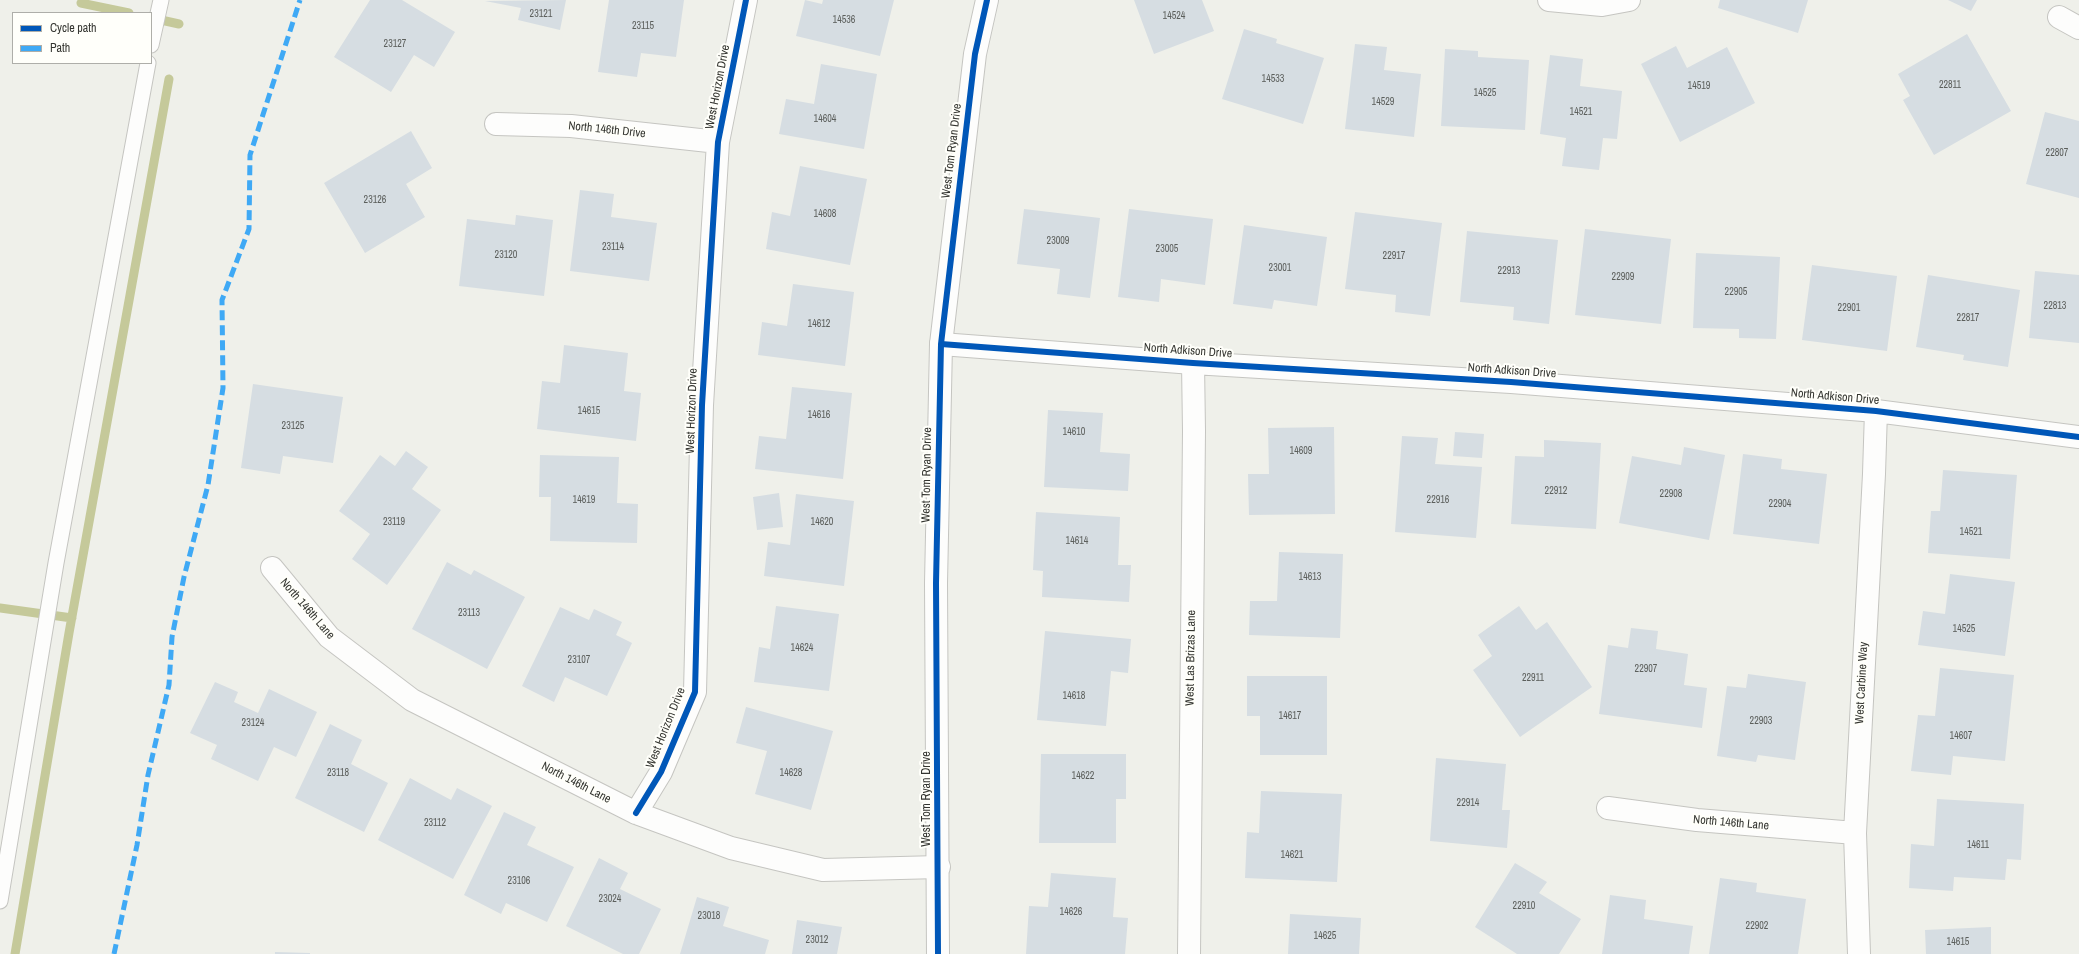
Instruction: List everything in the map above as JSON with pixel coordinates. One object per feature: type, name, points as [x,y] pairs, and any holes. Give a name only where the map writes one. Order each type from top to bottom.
[{"type":"street","name":"West Horizon Drive","points":[[636,813],[661,772],[695,692],[702,405],[718,142],[746,0]]},
{"type":"street","name":"West Tom Ryan Drive","points":[[938,954],[939,868],[936,583],[941,344],[975,54],[987,0]]},
{"type":"street","points":[[1549,0],[1602,5],[1629,0]]},
{"type":"street","points":[[2059,17],[2079,28]]},
{"type":"street","name":"North 146th Drive","points":[[496,124],[570,126],[718,142]]},
{"type":"street","name":"North Adkison Drive","points":[[941,344],[1193,363],[1511,382],[1876,411],[2079,437]]},
{"type":"street","name":"West Las Brizas Lane","points":[[1189,954],[1194,431],[1193,363]]},
{"type":"street","name":"West Carbine Way","points":[[1859,954],[1855,833],[1876,411]]},
{"type":"street","name":"North 146th Lane","points":[[272,568],[329,637],[412,700],[636,813],[731,848],[823,870],[939,868]]},
{"type":"street","name":"North 146th Lane","points":[[1608,808],[1697,820],[1855,833]]},
{"type":"lane","points":[[152,40],[161,0]]},
{"type":"lane","points":[[0,901],[56,562],[148,64]]},
{"type":"building","points":[[370,0],[402,0],[455,32],[434,67],[414,55],[391,92],[334,57]]},
{"type":"building","points":[[566,0],[560,30],[518,20],[521,8],[485,1]]},
{"type":"building","points":[[609,0],[684,0],[676,57],[641,53],[637,77],[598,72]]},
{"type":"building","points":[[805,0],[822,4],[823,0],[894,0],[880,56],[796,36]]},
{"type":"building","points":[[1134,0],[1202,0],[1214,31],[1154,54]]},
{"type":"building","points":[[1720,0],[1808,0],[1798,33],[1718,8]]},
{"type":"building","points":[[1948,0],[1977,0],[1971,11]]},
{"type":"building","points":[[1244,29],[1277,39],[1276,43],[1324,58],[1303,124],[1222,99]]},
{"type":"building","points":[[1967,34],[2011,111],[1934,155],[1903,100],[1910,96],[1898,74]]},
{"type":"building","points":[[1355,44],[1387,47],[1384,70],[1421,74],[1414,137],[1345,129]]},
{"type":"building","points":[[1676,46],[1687,68],[1727,47],[1755,103],[1680,142],[1641,64]]},
{"type":"building","points":[[1445,49],[1478,51],[1478,57],[1529,60],[1525,130],[1441,126]]},
{"type":"building","points":[[1550,55],[1583,59],[1580,86],[1622,91],[1617,139],[1603,138],[1599,170],[1562,166],[1566,138],[1540,134]]},
{"type":"building","points":[[821,64],[877,74],[864,149],[779,134],[786,99],[814,104]]},
{"type":"building","points":[[2045,112],[2079,121],[2079,198],[2026,184]]},
{"type":"building","points":[[411,131],[432,168],[406,184],[425,217],[365,253],[324,183]]},
{"type":"building","points":[[800,166],[867,179],[850,265],[766,249],[772,212],[790,216]]},
{"type":"building","points":[[580,190],[614,194],[611,217],[657,223],[649,281],[570,271]]},
{"type":"building","points":[[1024,209],[1100,218],[1090,298],[1057,294],[1060,269],[1017,264]]},
{"type":"building","points":[[1129,209],[1213,219],[1205,285],[1161,279],[1159,302],[1118,297]]},
{"type":"building","points":[[1355,212],[1442,223],[1430,316],[1395,312],[1396,295],[1345,289]]},
{"type":"building","points":[[516,215],[553,220],[544,296],[459,286],[467,219],[515,225]]},
{"type":"building","points":[[1244,225],[1327,237],[1317,306],[1274,300],[1272,309],[1233,304]]},
{"type":"building","points":[[1585,229],[1671,239],[1661,324],[1575,315]]},
{"type":"building","points":[[1467,231],[1558,240],[1549,324],[1513,320],[1514,307],[1460,302]]},
{"type":"building","points":[[1696,253],[1780,257],[1776,339],[1739,338],[1739,329],[1693,328]]},
{"type":"building","points":[[1812,265],[1897,276],[1887,351],[1802,340]]},
{"type":"building","points":[[2035,271],[2079,275],[2079,343],[2029,338]]},
{"type":"building","points":[[1928,275],[2020,290],[2008,367],[1963,360],[1964,355],[1916,347]]},
{"type":"building","points":[[793,284],[854,292],[845,366],[758,355],[762,322],[787,326]]},
{"type":"building","points":[[564,345],[628,353],[624,391],[641,393],[636,441],[537,429],[542,381],[560,383]]},
{"type":"building","points":[[253,384],[343,397],[333,463],[283,456],[280,474],[241,468]]},
{"type":"building","points":[[792,387],[852,393],[843,479],[755,469],[759,436],[786,439]]},
{"type":"building","points":[[1048,410],[1103,413],[1100,452],[1130,454],[1128,491],[1044,487]]},
{"type":"building","points":[[1334,427],[1335,514],[1249,515],[1248,474],[1269,474],[1268,428]]},
{"type":"building","points":[[1455,432],[1484,434],[1482,458],[1453,456]]},
{"type":"building","points":[[1402,436],[1438,438],[1435,464],[1482,467],[1476,538],[1395,532]]},
{"type":"building","points":[[1544,440],[1601,443],[1596,529],[1511,524],[1515,456],[1544,457]]},
{"type":"building","points":[[1684,447],[1725,455],[1709,540],[1619,523],[1632,456],[1681,465]]},
{"type":"building","points":[[406,451],[428,467],[412,489],[441,510],[387,585],[352,559],[370,534],[339,511],[380,455],[395,466]]},
{"type":"building","points":[[1743,454],[1782,459],[1781,469],[1827,474],[1819,544],[1733,534]]},
{"type":"building","points":[[540,455],[619,457],[617,503],[638,504],[637,543],[550,541],[551,497],[539,497]]},
{"type":"building","points":[[1943,470],[2017,475],[2010,559],[1928,553],[1931,511],[1940,511]]},
{"type":"building","points":[[779,493],[783,527],[757,530],[753,497]]},
{"type":"building","points":[[796,494],[854,501],[844,586],[764,576],[768,542],[790,545]]},
{"type":"building","points":[[1036,512],[1120,517],[1118,565],[1131,565],[1129,602],[1042,597],[1043,571],[1033,570]]},
{"type":"building","points":[[1279,552],[1343,554],[1340,638],[1249,635],[1250,601],[1277,601]]},
{"type":"building","points":[[447,562],[471,575],[474,570],[525,597],[487,669],[412,629]]},
{"type":"building","points":[[1950,574],[2015,582],[2005,656],[1918,645],[1923,611],[1945,614]]},
{"type":"building","points":[[776,606],[839,614],[829,691],[754,682],[759,647],[770,649]]},
{"type":"building","points":[[1519,606],[1536,630],[1547,622],[1592,687],[1520,737],[1473,670],[1492,656],[1478,635]]},
{"type":"building","points":[[560,607],[589,620],[594,609],[622,622],[616,635],[632,643],[607,696],[565,677],[554,702],[522,686]]},
{"type":"building","points":[[1631,628],[1658,631],[1656,649],[1688,654],[1684,685],[1707,688],[1702,728],[1599,714],[1608,645],[1628,648]]},
{"type":"building","points":[[1045,631],[1131,639],[1128,673],[1111,671],[1106,726],[1037,720]]},
{"type":"building","points":[[1940,668],[2014,675],[2005,761],[1953,756],[1951,775],[1911,771],[1918,715],[1935,716]]},
{"type":"building","points":[[1748,674],[1806,682],[1795,760],[1758,755],[1756,762],[1717,756],[1727,686],[1746,688]]},
{"type":"building","points":[[1247,676],[1327,676],[1327,755],[1260,755],[1260,716],[1247,716]]},
{"type":"building","points":[[215,682],[238,692],[234,702],[258,713],[269,689],[317,712],[296,757],[274,747],[258,781],[211,759],[217,745],[190,733]]},
{"type":"building","points":[[746,707],[833,731],[811,810],[755,794],[767,751],[736,743]]},
{"type":"building","points":[[330,724],[362,740],[351,764],[388,783],[364,832],[295,798]]},
{"type":"building","points":[[1041,754],[1126,754],[1126,799],[1116,799],[1116,843],[1039,843]]},
{"type":"building","points":[[1436,758],[1506,764],[1502,810],[1510,810],[1507,848],[1430,841]]},
{"type":"building","points":[[410,778],[451,800],[457,788],[492,806],[453,879],[378,840]]},
{"type":"building","points":[[1261,791],[1342,794],[1337,882],[1245,878],[1247,832],[1259,833]]},
{"type":"building","points":[[1937,799],[2024,804],[2021,860],[2007,859],[2005,880],[1954,877],[1953,891],[1909,888],[1911,844],[1934,846]]},
{"type":"building","points":[[504,812],[536,827],[527,845],[574,867],[547,922],[506,903],[501,914],[464,895]]},
{"type":"building","points":[[599,858],[628,873],[620,889],[661,909],[639,954],[623,954],[566,926]]},
{"type":"building","points":[[1515,863],[1547,882],[1539,893],[1581,919],[1559,954],[1517,954],[1475,927]]},
{"type":"building","points":[[1051,873],[1116,878],[1113,917],[1128,918],[1125,954],[1026,954],[1029,906],[1048,907]]},
{"type":"building","points":[[1720,878],[1757,883],[1756,892],[1806,899],[1798,954],[1709,954]]},
{"type":"building","points":[[1610,895],[1646,900],[1644,919],[1693,926],[1689,954],[1602,954]]},
{"type":"building","points":[[697,897],[729,907],[723,926],[769,940],[765,954],[680,954]]},
{"type":"building","points":[[1290,914],[1361,918],[1359,954],[1288,954]]},
{"type":"building","points":[[797,920],[842,927],[837,954],[792,954]]},
{"type":"building","points":[[1991,927],[1991,954],[1926,954],[1925,930]]},
{"type":"building","points":[[275,952],[310,953],[310,954],[275,954]]},
{"type":"waterway","points":[[81,3],[124,12]]},
{"type":"waterway","points":[[152,18],[179,24]]},
{"type":"waterway","points":[[15,954],[69,633],[169,79]]},
{"type":"waterway","points":[[0,608],[72,618]]},
{"type":"marked path","points":[[114,954],[137,845],[148,775],[169,685],[172,637],[184,577],[208,485],[223,388],[222,300],[249,229],[250,155],[300,0]]},
{"type":"cycle path","points":[[636,813],[661,772],[695,692],[702,405],[718,142],[746,0]]},
{"type":"cycle path","points":[[938,954],[936,583],[941,344],[975,54],[987,0]]},
{"type":"cycle path","points":[[941,344],[1193,363],[1511,382],[1876,411],[2079,437]]}]
